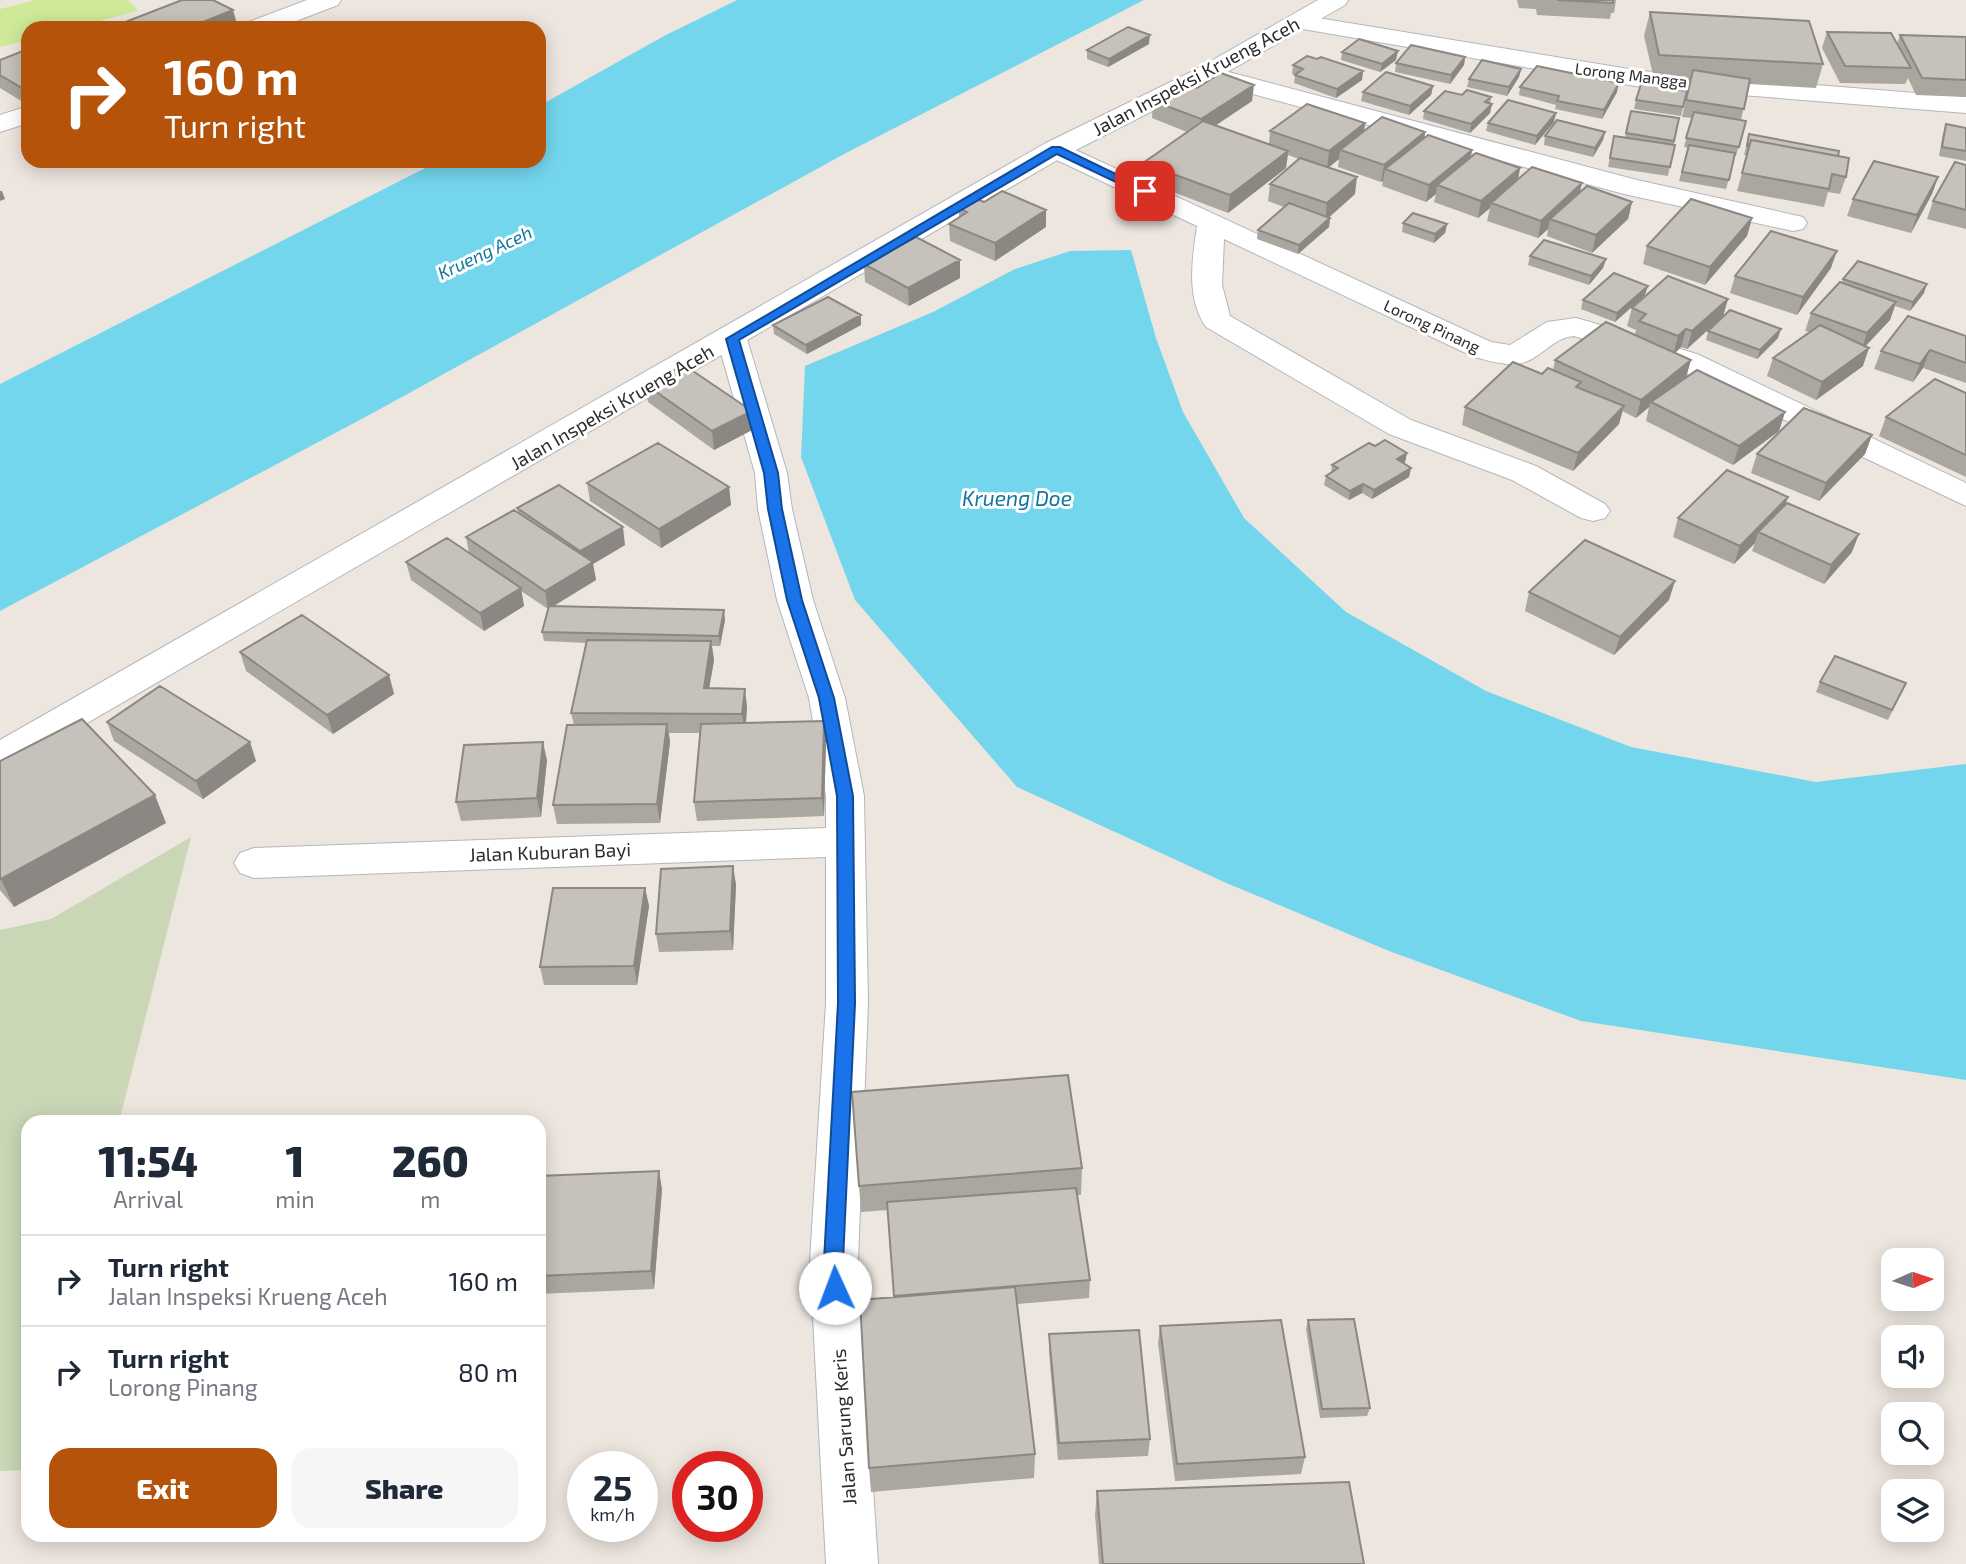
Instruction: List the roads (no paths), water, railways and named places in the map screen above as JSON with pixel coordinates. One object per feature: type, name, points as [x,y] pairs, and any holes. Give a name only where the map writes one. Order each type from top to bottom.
[{"type":"street","points":[[274,21],[329,0]]},
{"type":"street","name":"Jalan Inspeksi Krueng Aceh","points":[[0,757],[732,339],[1056,149],[1206,74],[1336,0]]},
{"type":"street","name":"Lorong Mangga","points":[[1300,22],[1641,79],[1966,104]]},
{"type":"street","points":[[1206,74],[1634,188],[1793,223]]},
{"type":"street","points":[[0,124],[21,116]]},
{"type":"street","name":"Lorong Pinang","points":[[1056,149],[1483,350],[1515,355],[1558,328],[1576,327],[1686,361],[1966,496]]},
{"type":"street","points":[[1212,223],[1205,269],[1209,304],[1217,321],[1400,427],[1524,473],[1593,511]]},
{"type":"street","name":"Jalan Sarung Keris","points":[[732,339],[771,473],[775,509],[795,600],[827,698],[845,796],[846,1003],[834,1261],[852,1564]]},
{"type":"street","name":"Jalan Kuburan Bayi","points":[[254,863],[845,842]]},
{"type":"water","name":"Krueng Aceh","points":[[737,0],[1144,0],[846,153],[371,414],[0,611],[0,384],[425,168],[546,168],[546,102],[664,36]]},
{"type":"water","name":"Krueng Doe","points":[[1131,250],[1156,338],[1183,412],[1244,518],[1346,612],[1486,691],[1631,747],[1816,782],[1966,764],[1966,1080],[1581,1021],[1389,951],[1224,882],[1017,787],[855,600],[801,457],[805,366],[933,312],[1015,269],[1070,251]]}]
